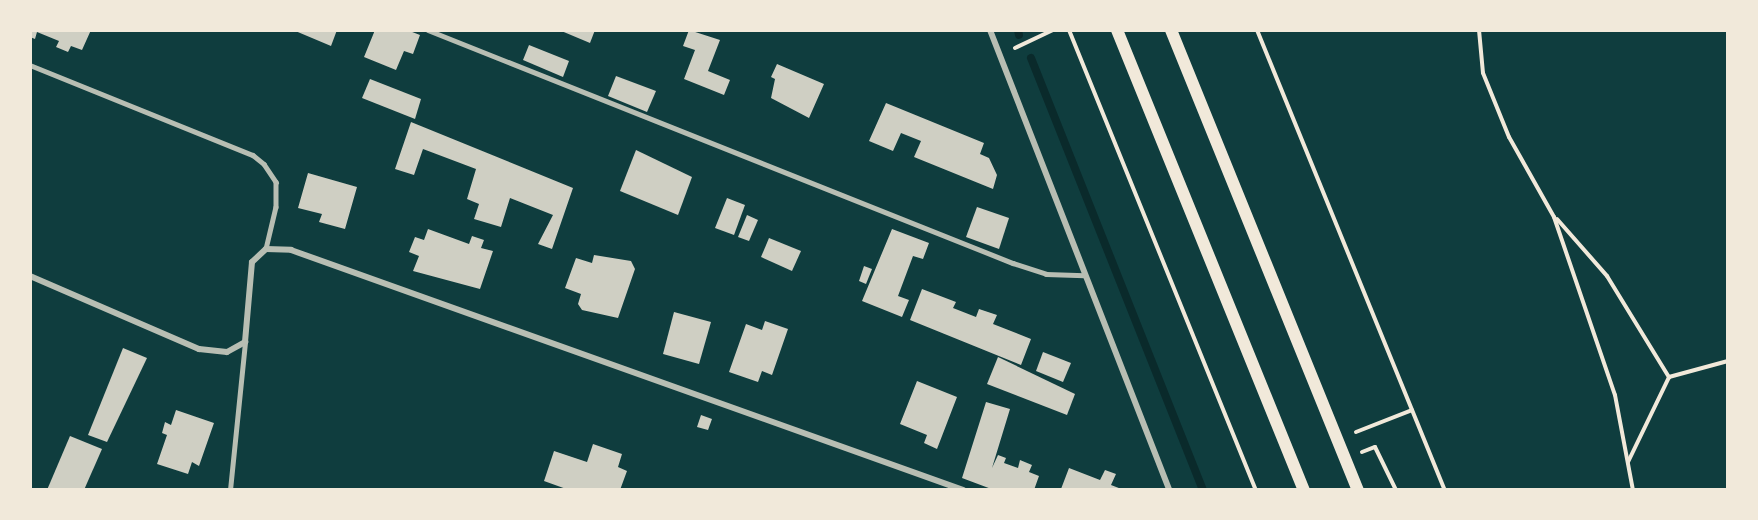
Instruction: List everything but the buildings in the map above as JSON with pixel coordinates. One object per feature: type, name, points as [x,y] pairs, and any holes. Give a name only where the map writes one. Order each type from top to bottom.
[{"type":"main road","points":[[1117,30],[1304,490]]},
{"type":"main road","points":[[1171,30],[1358,490]]},
{"type":"street","points":[[990,30],[1169,490]]},
{"type":"street","points":[[30,276],[211,353],[227,352],[245,342],[248,276],[252,262],[266,249],[291,250],[963,490]]},
{"type":"lane","points":[[428,30],[1013,262],[1046,274],[1084,275]]},
{"type":"lane","points":[[30,66],[253,155],[264,164],[276,182],[276,207],[266,249]]},
{"type":"lane","points":[[230,490],[245,342]]},
{"type":"path","points":[[1000,55],[1053,30]]},
{"type":"path","points":[[1069,30],[1256,490]]},
{"type":"path","points":[[1257,30],[1444,490]]},
{"type":"path","points":[[1479,30],[1487,84],[1509,136],[1554,217],[1615,395],[1633,490]]},
{"type":"path","points":[[1554,217],[1607,276],[1669,377]]},
{"type":"path","points":[[1628,462],[1669,377],[1728,361]]},
{"type":"path","points":[[1356,432],[1412,410]]},
{"type":"path","points":[[1362,452],[1375,447],[1396,490]]},
{"type":"waterway","points":[[1018,30],[1019,35]]},
{"type":"waterway","points":[[1031,58],[1203,490]]}]
